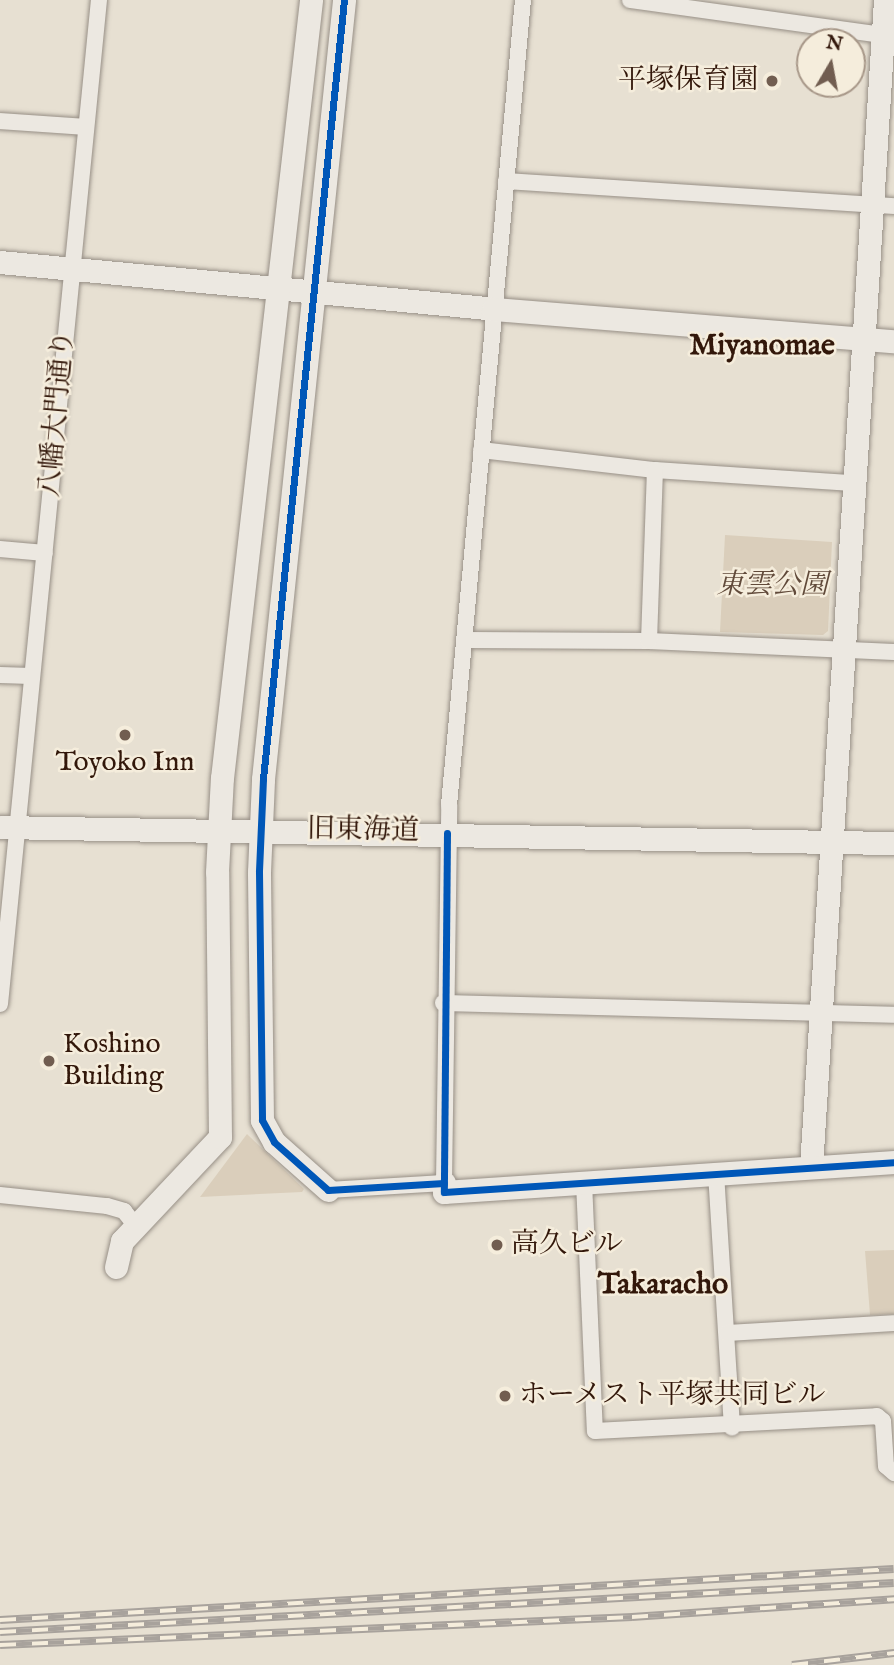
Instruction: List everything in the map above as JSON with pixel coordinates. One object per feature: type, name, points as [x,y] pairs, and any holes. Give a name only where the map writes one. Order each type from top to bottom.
[{"type":"street","name":"八幡大門通り","points":[[0,1004],[7,827],[31,676],[45,553],[99,0]]},
{"type":"street","points":[[116,1267],[115,1253],[135,1225],[220,1137],[218,831],[311,0]]},
{"type":"street","points":[[344,0],[311,292],[260,830],[262,1120],[274,1142],[328,1190],[444,1183]]},
{"type":"street","points":[[523,0],[447,833],[443,1003],[444,1192],[894,1161]]},
{"type":"street","points":[[630,0],[888,36]]},
{"type":"street","points":[[811,1167],[862,338],[883,205],[888,36],[885,0]]},
{"type":"street","points":[[0,121],[86,127]]},
{"type":"street","points":[[506,181],[883,205]]},
{"type":"street","points":[[0,262],[493,309],[894,341]]},
{"type":"street","points":[[481,450],[655,470],[853,483]]},
{"type":"street","points":[[649,641],[655,470]]},
{"type":"street","points":[[0,549],[45,553]]},
{"type":"street","points":[[466,640],[649,641],[894,652]]},
{"type":"street","points":[[0,675],[31,676]]},
{"type":"street","name":"旧東海道","points":[[7,827],[894,843]]},
{"type":"street","points":[[443,1003],[894,1015]]},
{"type":"street","points":[[716,1173],[732,1427]]},
{"type":"street","points":[[584,1182],[594,1431],[732,1427],[877,1416],[883,1421],[886,1466],[894,1473]]},
{"type":"street","points":[[0,1195],[107,1206],[124,1211],[135,1225]]},
{"type":"street","points":[[727,1333],[894,1323]]},
{"type":"green space","name":"東雲公園","points":[[725,535],[832,542],[828,631],[823,635],[720,632]]},
{"type":"green space","points":[[247,1134],[304,1189],[302,1192],[200,1197]]},
{"type":"green space","points":[[894,1250],[894,1314],[870,1315],[865,1251]]},
{"type":"railway","points":[[0,1620],[894,1569]]},
{"type":"railway","points":[[0,1632],[894,1583]]},
{"type":"railway","points":[[0,1645],[632,1617],[894,1599]]},
{"type":"railway","points":[[792,1665],[894,1653]]},
{"type":"cycle path","points":[[344,0],[263,779],[259,872],[262,1120],[274,1142],[328,1190],[444,1183]]},
{"type":"cycle path","points":[[447,833],[444,1192],[894,1162]]},
{"type":"place","name":"平塚保育園","points":[[772,81]]},
{"type":"place","name":"Toyoko Inn","points":[[125,735]]},
{"type":"place","name":"Koshino Building","points":[[49,1061]]},
{"type":"place","name":"高久ビル","points":[[497,1245]]},
{"type":"place","name":"ホーメスト平塚共同ビル","points":[[505,1396]]},
{"type":"district","name":"Miyanomae","points":[[762,346]]},
{"type":"district","name":"Takaracho","points":[[663,1285]]}]
